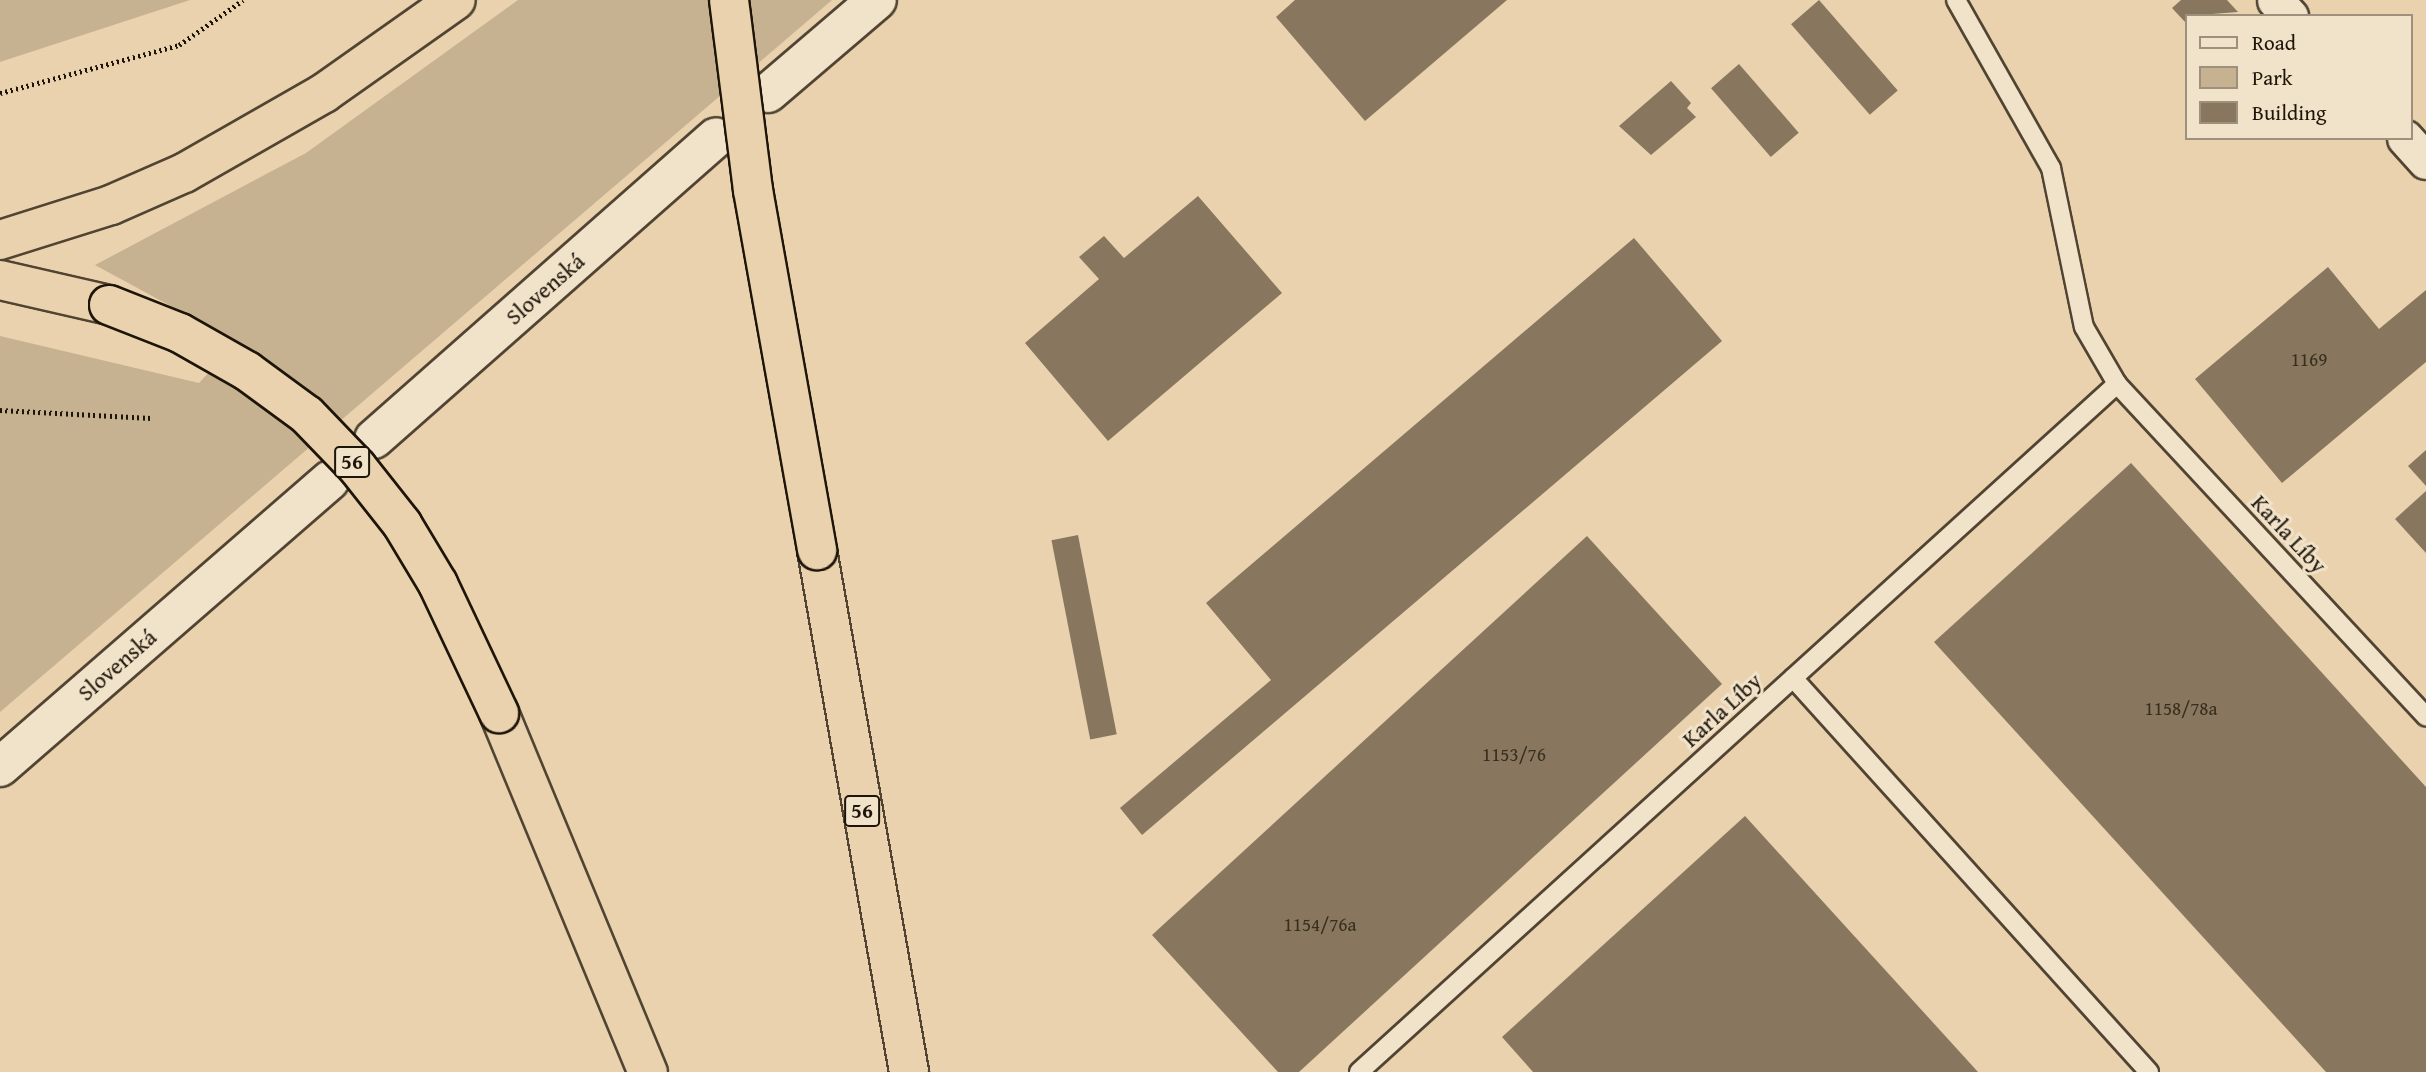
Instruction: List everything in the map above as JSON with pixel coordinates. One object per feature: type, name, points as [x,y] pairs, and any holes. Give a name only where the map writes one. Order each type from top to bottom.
[{"type":"highway","points":[[0,240],[111,205],[184,173],[324,93],[456,0]]},
{"type":"highway","name":"56","points":[[729,0],[747,151],[909,1072]]},
{"type":"highway","name":"56","points":[[0,280],[108,305],[180,333],[247,371],[307,415],[357,467],[402,524],[438,584],[499,713],[648,1072]]},
{"type":"street","points":[[768,93],[877,0]]},
{"type":"street","points":[[2276,0],[2288,14]]},
{"type":"street","name":"Slovenská","points":[[374,439],[716,138]]},
{"type":"street","points":[[2407,140],[2426,160]]},
{"type":"street","name":"Slovenská","points":[[0,768],[330,480]]},
{"type":"lane","name":"Karla Líby","points":[[1956,0],[2051,168],[2084,327],[2117,384],[2426,717]]},
{"type":"lane","name":"Karla Líby","points":[[1359,1072],[2117,384]]},
{"type":"lane","points":[[1793,678],[2149,1072]]},
{"type":"path","points":[[0,93],[178,45],[243,0]]},
{"type":"path","points":[[0,410],[150,418]]},
{"type":"green space","points":[[0,0],[190,0],[0,62]]},
{"type":"green space","points":[[518,0],[832,0],[0,712],[0,336],[199,383],[237,342],[95,265],[306,153]]},
{"type":"building","points":[[1295,0],[1507,0],[1365,121],[1276,17]]},
{"type":"building","points":[[1819,0],[1898,91],[1870,115],[1791,24]]},
{"type":"building","points":[[2181,0],[2227,0],[2238,12],[2184,14],[2184,21],[2172,8]]},
{"type":"building","points":[[1739,64],[1799,133],[1771,157],[1711,88]]},
{"type":"building","points":[[1671,81],[1691,103],[1687,108],[1696,117],[1651,155],[1619,126]]},
{"type":"building","points":[[1198,196],[1282,293],[1108,441],[1025,343],[1099,279],[1079,257],[1104,236],[1124,258]]},
{"type":"building","points":[[1634,238],[1722,341],[1142,835],[1120,808],[1271,680],[1206,603]]},
{"type":"building","points":[[2328,267],[2379,329],[2426,290],[2426,362],[2282,483],[2195,379]]},
{"type":"building","points":[[2426,450],[2426,486],[2408,466]]},
{"type":"building","points":[[2131,463],[2426,787],[2426,1072],[2326,1072],[1934,642]]},
{"type":"building","points":[[2426,491],[2426,553],[2395,519]]},
{"type":"building","points":[[1078,535],[1117,734],[1090,739],[1051,540]]},
{"type":"building","points":[[1587,536],[1722,684],[1299,1072],[1278,1072],[1152,935]]},
{"type":"building","points":[[1745,816],[1978,1072],[1533,1072],[1502,1037]]}]
